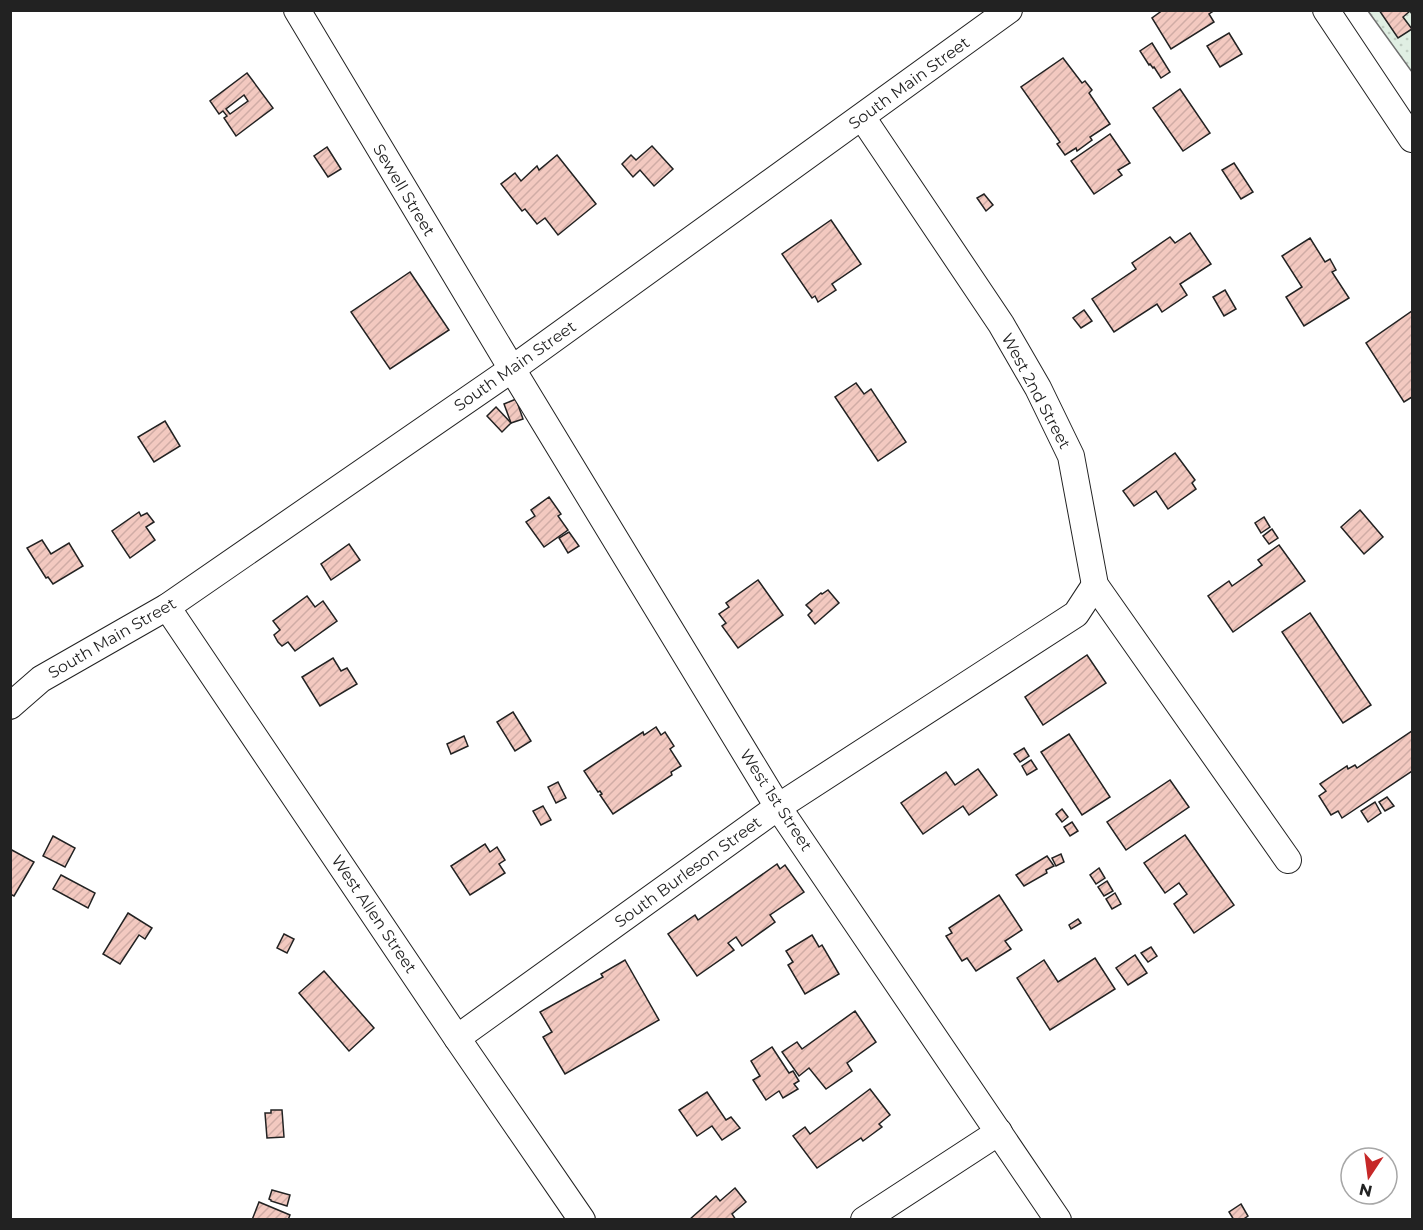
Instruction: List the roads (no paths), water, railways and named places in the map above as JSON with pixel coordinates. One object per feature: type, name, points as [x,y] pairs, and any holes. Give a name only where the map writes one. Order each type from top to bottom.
[{"type":"street","name":"Sewell Street","points":[[297,10],[512,369]]},
{"type":"street","name":"South Main Street","points":[[10,706],[41,679],[167,607],[512,369],[1009,10]]},
{"type":"street","points":[[1326,10],[1413,139]]},
{"type":"street","name":"West 2nd Street","points":[[862,117],[1001,324],[1038,388],[1071,456],[1095,585],[1288,860]]},
{"type":"street","name":"West 1st Street","points":[[512,369],[778,807],[1058,1220]]},
{"type":"street","name":"South Burleson Street","points":[[457,1038],[778,807],[1076,614],[1095,585]]},
{"type":"street","name":"West Allen Street","points":[[167,607],[582,1220]]},
{"type":"street","points":[[864,1220],[999,1132]]}]
